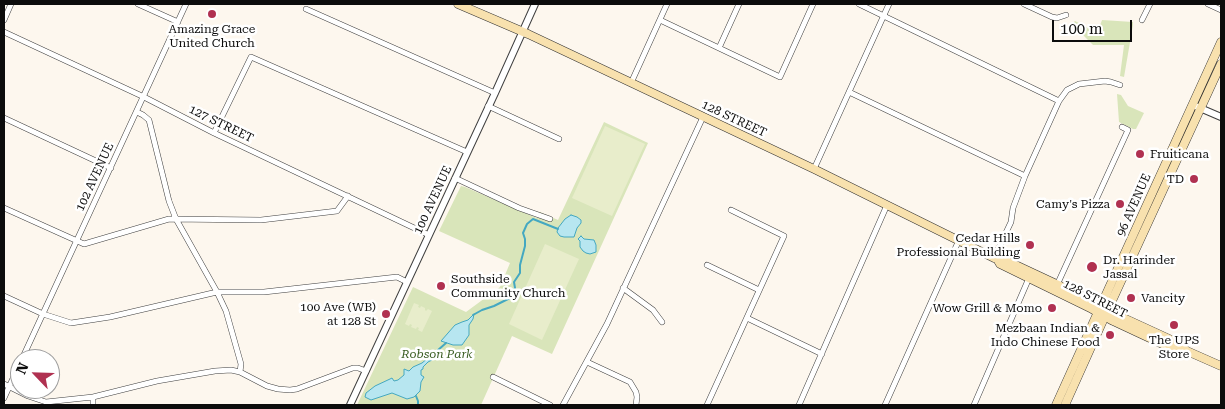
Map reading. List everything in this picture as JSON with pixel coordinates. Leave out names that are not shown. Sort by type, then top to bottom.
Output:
[{"type":"main road","name":"128 STREET","points":[[458,4],[631,83],[814,169],[996,258],[1003,259],[1057,285],[1176,350],[1187,351],[1221,366]]},
{"type":"main road","name":"96 AVENUE","points":[[1056,405],[1161,193],[1221,42]]},
{"type":"main road","name":"96 AVENUE","points":[[1065,405],[1158,179],[1221,64]]},
{"type":"main road","points":[[1158,179],[1161,193]]},
{"type":"main road","points":[[1148,203],[1148,221]]},
{"type":"main road","name":"128 STREET","points":[[996,258],[1000,264],[1103,311]]},
{"type":"street","points":[[4,20],[12,4]]},
{"type":"street","points":[[138,4],[178,22]]},
{"type":"street","name":"102 AVENUE","points":[[27,349],[186,4]]},
{"type":"street","name":"100 AVENUE","points":[[350,405],[535,4]]},
{"type":"street","points":[[631,83],[667,4]]},
{"type":"street","points":[[719,48],[739,4]]},
{"type":"street","points":[[660,20],[780,77],[813,4]]},
{"type":"street","points":[[859,4],[1059,101]]},
{"type":"street","points":[[814,169],[889,4]]},
{"type":"street","points":[[1024,4],[1052,17],[1057,18],[1066,15]]},
{"type":"street","points":[[1142,20],[1150,4]]},
{"type":"street","points":[[1208,4],[1221,10]]},
{"type":"street","points":[[306,9],[495,93]]},
{"type":"street","name":"127 STREET","points":[[4,32],[144,97],[214,133],[429,235]]},
{"type":"street","points":[[214,133],[251,57],[467,152]]},
{"type":"street","points":[[996,258],[1010,222],[1012,208],[1059,101],[1067,90],[1079,84],[1105,81],[1120,85]]},
{"type":"street","points":[[849,92],[1025,176]]},
{"type":"street","points":[[488,106],[559,139]]},
{"type":"street","points":[[1197,106],[1221,117]]},
{"type":"street","points":[[137,112],[149,120],[169,201],[176,219],[226,311],[241,364],[240,372]]},
{"type":"street","points":[[563,405],[607,324],[703,117]]},
{"type":"street","points":[[4,118],[111,168]]},
{"type":"street","points":[[1057,285],[1128,130],[1122,127]]},
{"type":"street","points":[[455,178],[519,208],[550,219]]},
{"type":"street","points":[[4,208],[84,244],[169,219],[261,220],[337,210],[348,196]]},
{"type":"street","points":[[799,405],[887,205]]},
{"type":"street","points":[[708,405],[784,236],[731,210]]},
{"type":"street","points":[[886,405],[959,240]]},
{"type":"street","points":[[707,266],[759,290]]},
{"type":"street","points":[[4,296],[43,314],[71,323],[110,317],[217,292],[264,292],[397,277],[407,282]]},
{"type":"street","points":[[974,405],[1029,278]]},
{"type":"street","points":[[623,288],[653,310],[662,322]]},
{"type":"street","points":[[747,318],[822,354]]},
{"type":"street","points":[[587,362],[630,382],[636,392],[636,405]]},
{"type":"street","points":[[4,398],[6,385],[28,396],[46,402],[93,397],[157,381],[219,370],[240,372],[267,386],[290,390],[353,368],[366,372]]},
{"type":"street","points":[[493,377],[550,405]]},
{"type":"street","points":[[93,397],[93,405]]},
{"type":"green space","points":[[1102,20],[1133,22],[1124,77],[1120,76],[1124,45],[1093,45],[1072,24],[1075,21],[1094,31],[1098,31]]},
{"type":"green space","points":[[1117,94],[1121,95],[1128,106],[1144,113],[1136,129],[1119,122]]},
{"type":"green space","name":"Robson Park","points":[[604,122],[648,143],[552,354],[512,336],[481,405],[357,405],[413,287],[466,312],[500,287],[510,263],[439,231],[461,186],[537,218],[540,212],[558,220]]},
{"type":"green space","points":[[605,126],[645,144],[612,216],[572,198]]},
{"type":"green space","points":[[545,244],[579,259],[542,340],[509,324]]},
{"type":"green space","points":[[414,303],[419,305],[418,307],[420,308],[421,306],[425,308],[426,311],[428,309],[432,311],[422,332],[417,327],[416,329],[411,327],[412,325],[410,324],[409,326],[405,324]]},
{"type":"water","points":[[571,215],[581,220],[574,237],[560,236],[557,232],[558,228]]},
{"type":"water","points":[[581,236],[584,239],[594,240],[596,252],[590,254],[583,251],[578,239]]},
{"type":"water","points":[[474,314],[469,325],[469,335],[462,345],[453,345],[441,341],[455,325],[468,320]]},
{"type":"water","points":[[428,358],[432,360],[421,370],[421,375],[424,377],[421,382],[420,391],[414,397],[407,399],[392,393],[371,400],[365,397],[366,393],[375,386],[392,378],[394,381],[398,380],[404,375],[404,369],[409,371]]},
{"type":"waterway","points":[[513,300],[510,298],[515,288],[514,282],[520,273],[525,246],[523,233],[527,224],[533,219],[558,229]]},
{"type":"waterway","points":[[473,315],[510,298]]},
{"type":"waterway","points":[[429,358],[446,343]]},
{"type":"waterway","points":[[416,396],[418,405]]},
{"type":"place","name":"Amazing Grace United Church","points":[[212,14]]},
{"type":"place","name":"Fruiticana","points":[[1140,154]]},
{"type":"place","name":"TD","points":[[1194,179]]},
{"type":"place","name":"Camy's Pizza","points":[[1120,204]]},
{"type":"place","name":"Cedar Hills Professional Building","points":[[1030,245]]},
{"type":"place","name":"Dr. Harinder Jassal","points":[[1092,267]]},
{"type":"place","name":"Southside Community Church","points":[[441,286]]},
{"type":"place","name":"Vancity","points":[[1131,298]]},
{"type":"place","name":"Wow Grill & Momo","points":[[1052,308]]},
{"type":"place","name":"100 Ave (WB) at 128 St","points":[[386,314]]},
{"type":"place","name":"The UPS Store","points":[[1174,325]]},
{"type":"place","name":"Mezbaan Indian & Indo Chinese Food","points":[[1110,335]]}]
